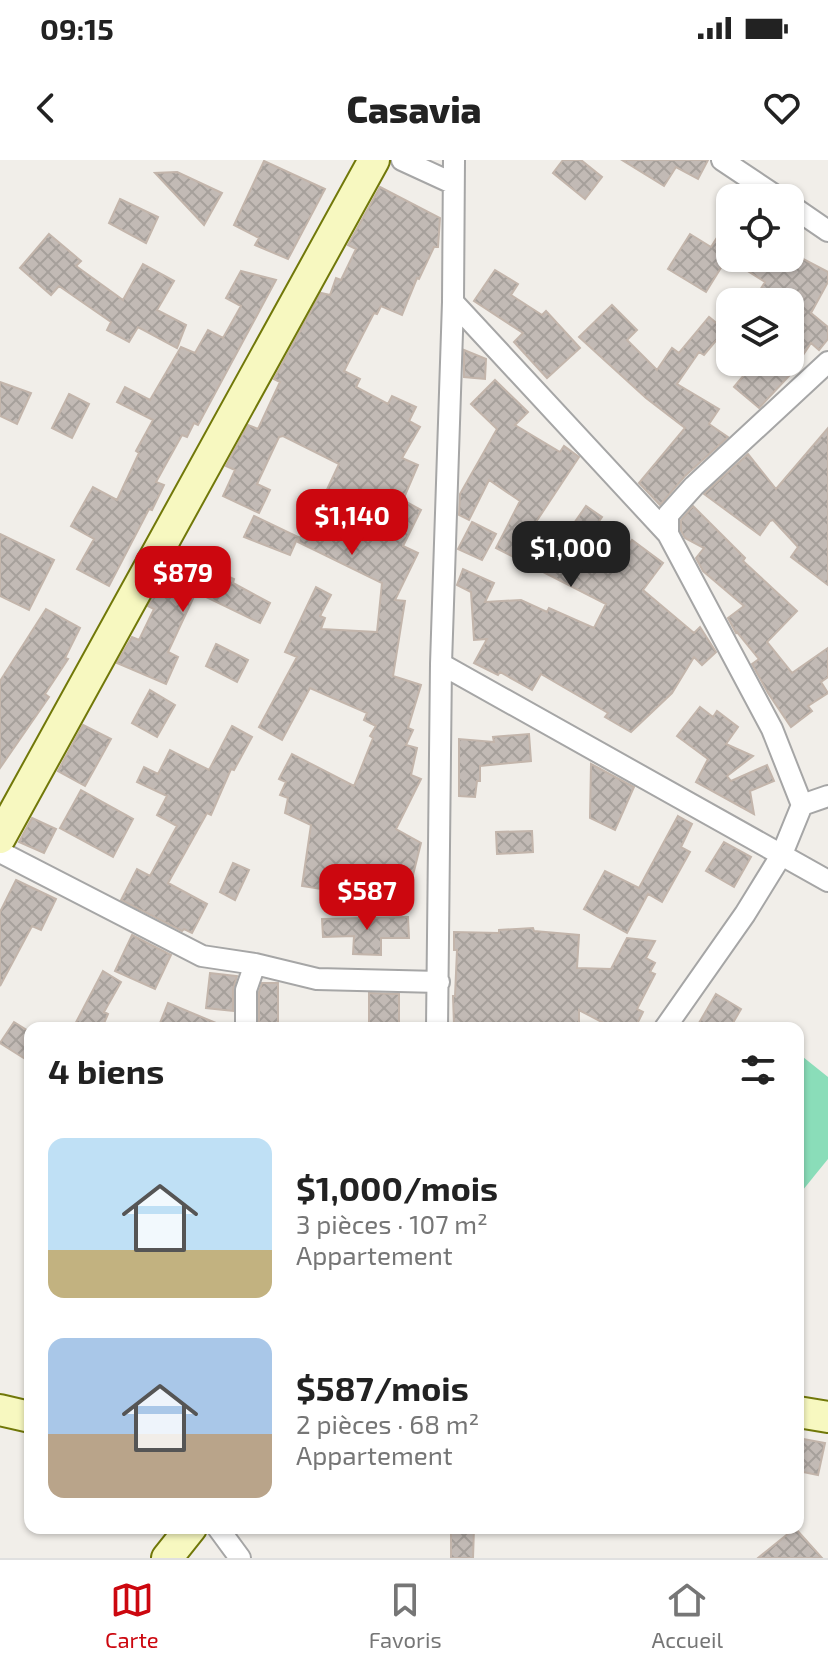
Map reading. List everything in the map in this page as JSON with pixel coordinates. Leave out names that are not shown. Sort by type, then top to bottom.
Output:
[{"type":"street","points":[[0,838],[374,160]]},
{"type":"street","points":[[402,160],[452,183]]},
{"type":"street","points":[[437,1022],[441,664],[453,302],[454,160]]},
{"type":"street","points":[[722,160],[758,184]]},
{"type":"street","points":[[804,215],[828,231]]},
{"type":"street","points":[[453,302],[668,534],[772,729],[802,805],[782,854],[745,914],[669,1022]]},
{"type":"street","points":[[668,534],[668,515],[694,486],[828,362]]},
{"type":"street","points":[[441,664],[828,881]]},
{"type":"street","points":[[802,805],[828,796]]},
{"type":"street","points":[[0,852],[202,956],[255,964],[317,979],[439,982]]},
{"type":"street","points":[[246,1022],[246,990],[255,964]]},
{"type":"street","points":[[0,1410],[24,1416]]},
{"type":"street","points":[[804,1413],[828,1417]]},
{"type":"street","points":[[167,1558],[186,1534]]},
{"type":"street","points":[[222,1534],[240,1558]]},
{"type":"green space","points":[[804,1058],[828,1077],[828,1159],[804,1189]]},
{"type":"building","points":[[563,160],[581,160],[602,177],[585,199],[553,173]]},
{"type":"building","points":[[622,160],[708,160],[698,179],[676,167],[664,186]]},
{"type":"building","points":[[264,161],[325,189],[288,259],[255,245],[259,238],[234,225]]},
{"type":"building","points":[[177,172],[222,193],[204,225],[155,173]]},
{"type":"building","points":[[380,187],[440,218],[438,247],[434,247],[417,278],[402,315],[381,306],[377,314],[374,313],[344,371],[360,379],[356,387],[388,404],[392,396],[416,407],[409,421],[420,427],[402,458],[418,465],[403,500],[421,510],[403,546],[418,553],[395,600],[405,601],[393,676],[421,685],[408,728],[413,730],[406,745],[417,748],[411,775],[421,779],[396,829],[421,843],[412,879],[411,903],[302,886],[311,825],[285,813],[288,798],[280,795],[286,782],[279,779],[292,754],[354,786],[376,726],[364,720],[367,713],[310,688],[282,740],[259,727],[297,657],[285,652],[316,587],[331,595],[320,616],[325,618],[321,629],[377,632],[382,583],[298,542],[320,494],[324,496],[339,464],[283,436],[279,437],[257,484],[270,490],[259,513],[223,496],[235,470],[226,466],[248,425],[258,429],[280,382],[274,379],[321,293],[330,295],[336,278],[341,280],[356,249],[348,245]]},
{"type":"building","points":[[120,199],[158,217],[146,243],[109,223]]},
{"type":"building","points":[[49,234],[81,261],[76,266],[123,300],[143,264],[174,281],[157,310],[186,325],[177,348],[138,327],[129,342],[107,330],[111,322],[59,286],[51,295],[20,268]]},
{"type":"building","points":[[690,234],[711,247],[716,239],[716,272],[719,272],[706,292],[668,269]]},
{"type":"building","points":[[804,259],[828,272],[828,282],[811,313],[828,327],[828,339],[819,350],[811,343],[804,354],[804,288],[761,288],[765,282],[749,272],[804,272]]},
{"type":"building","points":[[495,270],[518,284],[511,295],[542,315],[546,311],[580,348],[547,378],[514,342],[523,333],[474,301]]},
{"type":"building","points":[[241,271],[276,280],[198,425],[194,423],[187,437],[182,435],[156,482],[164,485],[109,586],[77,569],[94,539],[71,526],[93,487],[117,500],[139,453],[136,451],[153,420],[117,402],[125,387],[150,400],[181,347],[195,353],[208,330],[223,338],[241,306],[226,298]]},
{"type":"building","points":[[612,305],[637,330],[627,340],[657,370],[672,348],[679,353],[709,317],[716,323],[716,341],[704,355],[699,352],[677,384],[719,409],[709,424],[728,437],[685,476],[660,505],[639,483],[685,428],[646,398],[579,337]]},
{"type":"building","points":[[464,350],[486,359],[485,379],[464,377]]},
{"type":"building","points":[[743,376],[789,376],[759,408],[734,387]]},
{"type":"building","points":[[495,380],[528,412],[515,425],[560,452],[564,446],[579,457],[536,522],[565,536],[586,506],[602,517],[580,549],[613,567],[632,540],[663,563],[643,590],[694,633],[700,627],[716,652],[702,665],[694,657],[672,693],[631,732],[605,717],[608,713],[541,674],[532,690],[500,672],[498,675],[474,663],[487,639],[474,640],[471,592],[457,585],[463,569],[494,583],[485,602],[521,600],[547,612],[549,608],[594,628],[606,604],[496,548],[520,501],[489,480],[469,520],[459,515],[460,494],[497,429],[471,404]]},
{"type":"building","points":[[0,382],[31,393],[17,424],[0,416]]},
{"type":"building","points":[[69,394],[89,404],[72,438],[52,428]]},
{"type":"building","points":[[828,428],[828,585],[791,557],[798,547],[773,520],[760,535],[704,494],[748,454],[776,489]]},
{"type":"building","points":[[693,506],[745,558],[743,561],[797,611],[767,642],[792,673],[828,648],[828,677],[821,682],[828,693],[808,706],[812,711],[791,727],[752,664],[759,659],[736,633],[728,618],[744,606],[703,571],[696,558],[704,548],[685,538],[681,531],[681,520]]},
{"type":"building","points":[[254,516],[298,537],[290,555],[244,537]]},
{"type":"building","points":[[472,522],[496,534],[482,560],[458,549]]},
{"type":"building","points":[[0,534],[54,560],[29,610],[0,596]]},
{"type":"building","points":[[178,553],[234,579],[233,583],[270,603],[260,623],[196,592],[168,652],[178,657],[166,684],[117,663],[132,637],[139,640],[154,609],[148,606]]},
{"type":"building","points":[[46,609],[80,628],[65,658],[68,659],[45,694],[49,697],[0,768],[0,681]]},
{"type":"building","points":[[216,644],[248,660],[237,682],[206,666]]},
{"type":"building","points":[[150,690],[175,705],[157,737],[132,723]]},
{"type":"building","points":[[700,707],[713,717],[717,711],[738,727],[726,744],[753,756],[727,776],[731,781],[767,765],[774,781],[750,791],[754,814],[696,782],[708,759],[677,736]]},
{"type":"building","points":[[83,725],[111,739],[85,786],[58,771]]},
{"type":"building","points":[[232,726],[252,737],[234,770],[231,769],[211,815],[207,813],[168,883],[207,904],[192,933],[182,931],[121,900],[137,869],[150,876],[177,826],[157,815],[167,796],[137,782],[144,767],[158,774],[170,750],[209,770]]},
{"type":"building","points":[[529,734],[531,761],[480,766],[475,797],[459,796],[459,739],[494,742],[493,737]]},
{"type":"building","points":[[591,764],[634,787],[615,830],[590,818]]},
{"type":"building","points":[[81,790],[133,819],[113,857],[60,828]]},
{"type":"building","points":[[678,816],[692,824],[681,847],[690,852],[662,902],[648,894],[627,933],[584,909],[605,871],[639,888]]},
{"type":"building","points":[[32,818],[56,829],[44,853],[19,842]]},
{"type":"building","points":[[532,831],[533,852],[497,854],[496,832]]},
{"type":"building","points":[[724,842],[751,857],[734,887],[706,871]]},
{"type":"building","points":[[233,863],[249,870],[235,900],[220,892]]},
{"type":"building","points":[[16,880],[56,899],[41,930],[32,926],[0,986],[0,912]]},
{"type":"building","points":[[408,917],[409,938],[381,938],[381,955],[353,954],[354,936],[323,937],[322,919]]},
{"type":"building","points":[[533,928],[534,931],[579,935],[577,968],[611,969],[627,938],[655,941],[646,958],[655,963],[650,972],[655,974],[637,1009],[643,1012],[638,1022],[602,1022],[579,1010],[579,1022],[454,1022],[457,950],[454,950],[454,932],[499,933],[499,930]]},
{"type":"building","points":[[132,935],[171,955],[155,989],[115,971]]},
{"type":"building","points":[[103,971],[121,982],[104,1012],[108,1014],[105,1022],[76,1022]]},
{"type":"building","points":[[210,973],[237,976],[233,1011],[206,1008]]},
{"type":"building","points":[[262,983],[278,983],[278,1022],[259,1022]]},
{"type":"building","points":[[369,993],[399,994],[399,1022],[369,1022]]},
{"type":"building","points":[[716,994],[741,1009],[733,1022],[700,1022]]},
{"type":"building","points":[[168,1003],[214,1022],[160,1022]]},
{"type":"building","points":[[14,1022],[24,1028],[24,1058],[0,1043]]},
{"type":"building","points":[[804,1439],[825,1443],[818,1475],[804,1472]]},
{"type":"building","points":[[451,1534],[474,1534],[473,1558],[451,1558]]},
{"type":"building","points":[[788,1534],[800,1534],[822,1558],[758,1558]]}]
